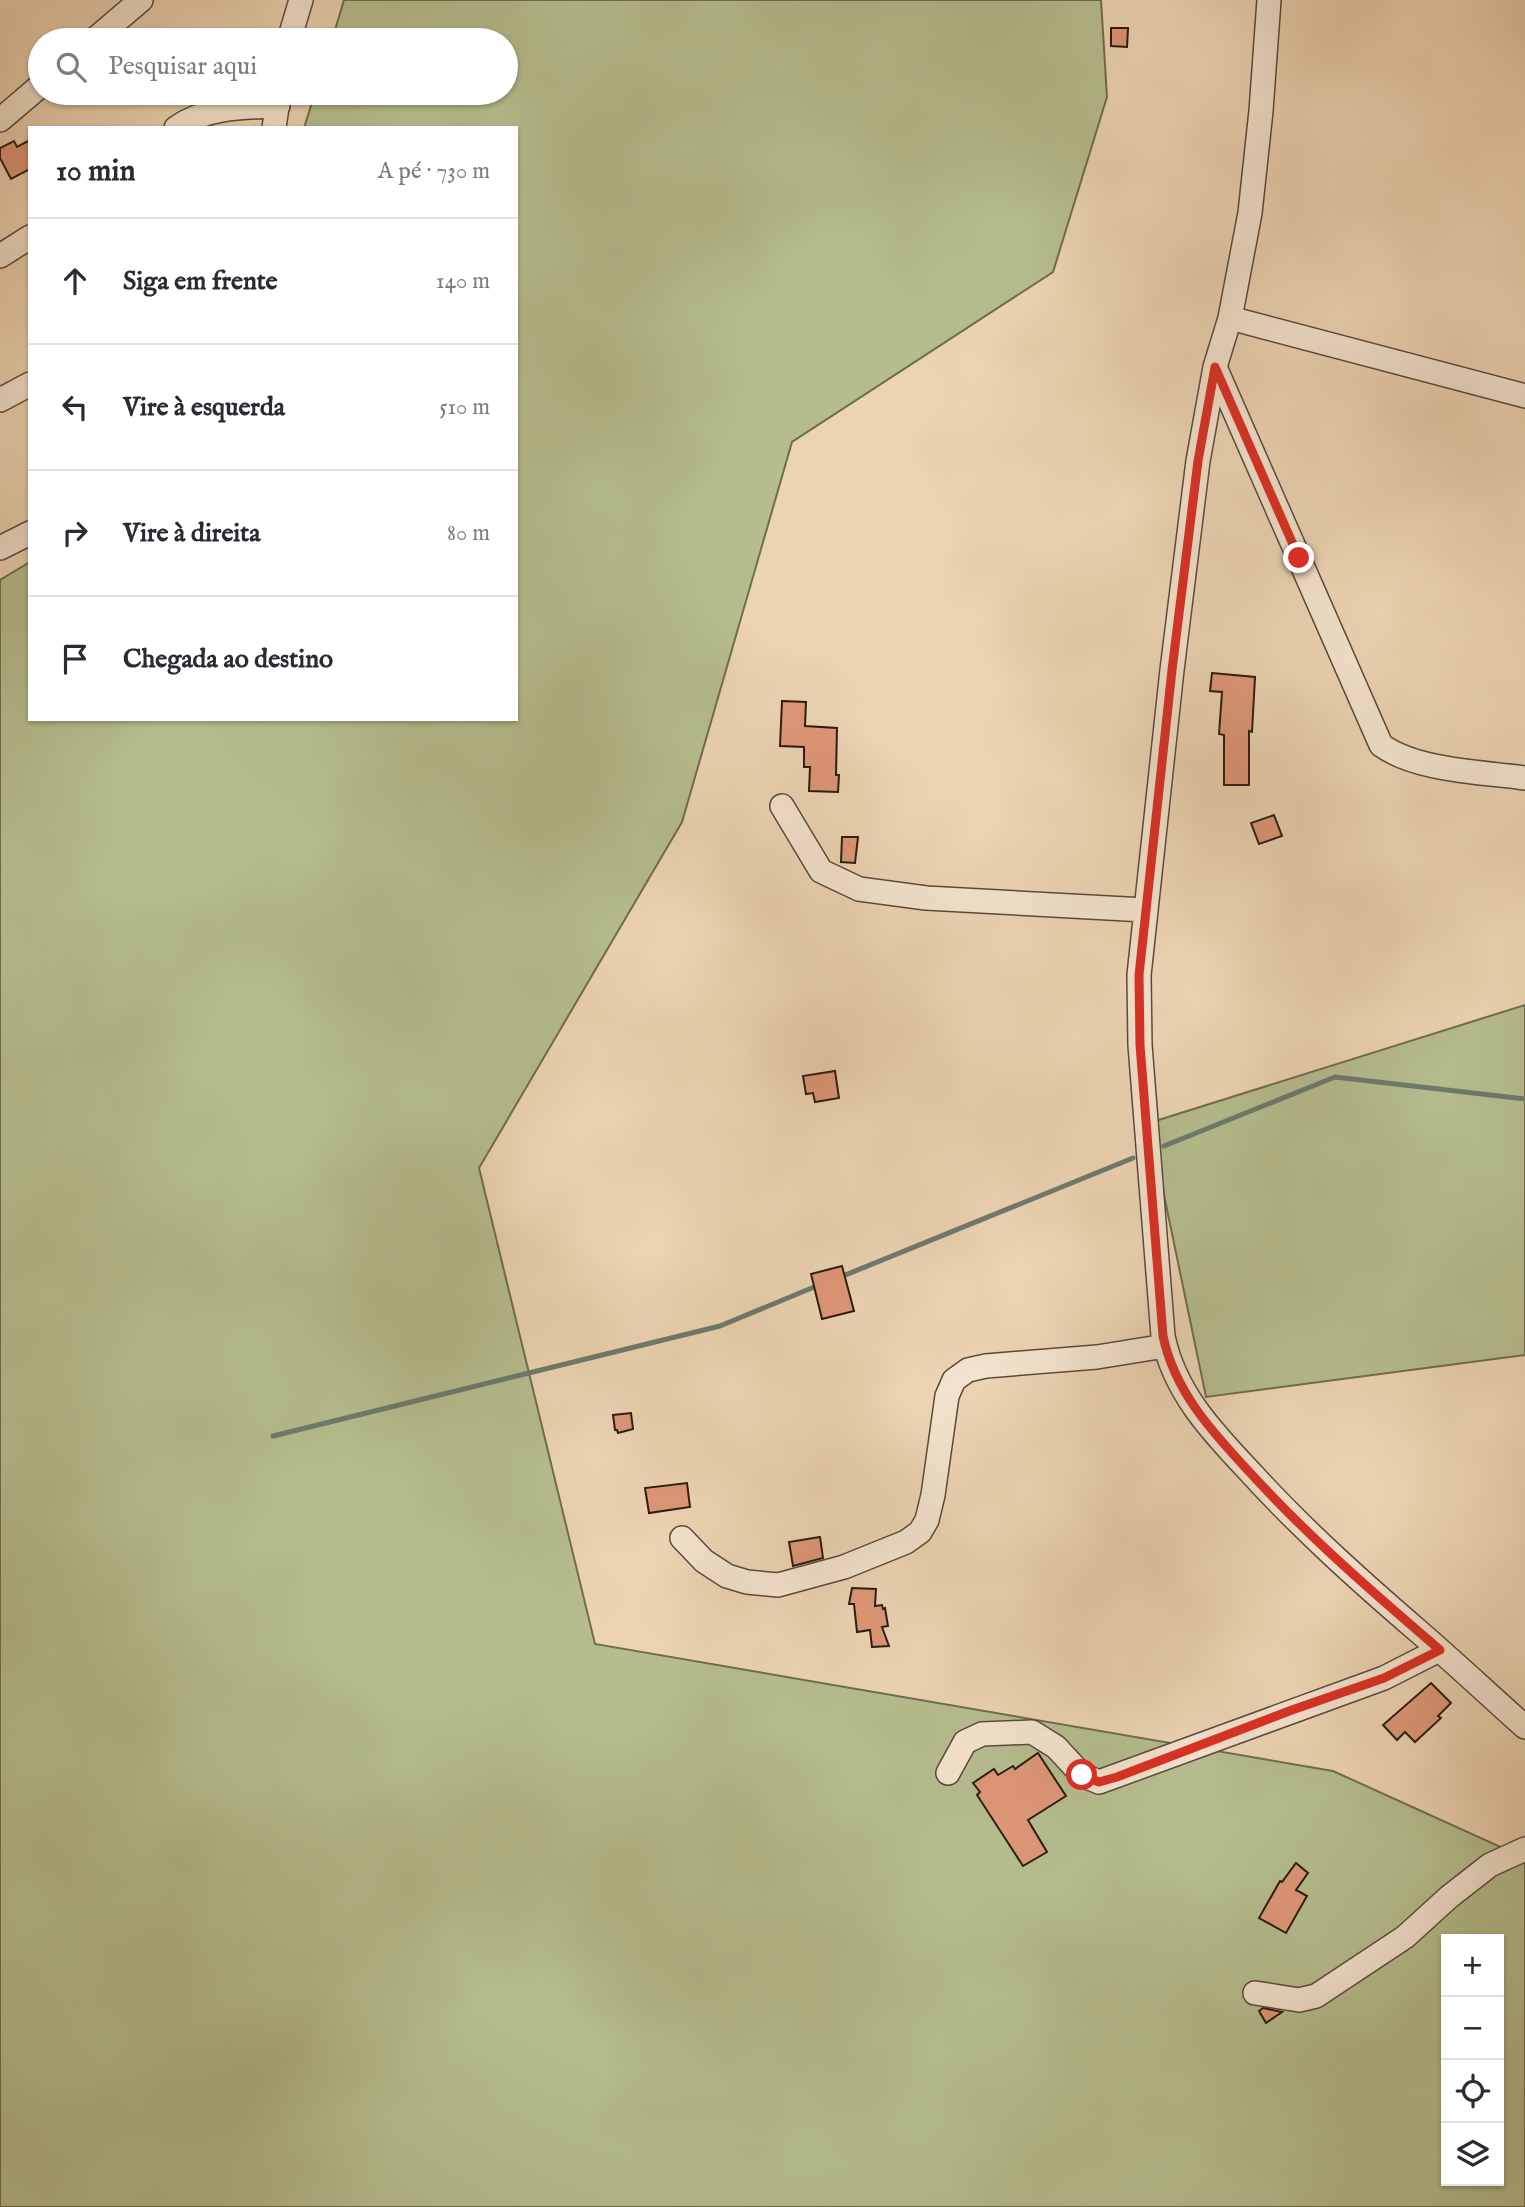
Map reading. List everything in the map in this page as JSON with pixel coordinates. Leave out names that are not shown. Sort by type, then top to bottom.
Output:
[{"type":"street","points":[[108,28],[141,0]]},
{"type":"street","points":[[293,28],[301,0]]},
{"type":"street","points":[[1269,0],[1251,213],[1230,318],[1215,367],[1198,461],[1139,975],[1140,1045],[1165,1346],[1178,1380],[1205,1424],[1282,1508],[1525,1727]]},
{"type":"street","points":[[0,120],[28,96]]},
{"type":"street","points":[[179,126],[189,118],[237,107],[277,109]]},
{"type":"street","points":[[0,256],[28,238]]},
{"type":"street","points":[[1230,318],[1525,396]]},
{"type":"street","points":[[1215,367],[1381,745],[1429,765],[1525,778]]},
{"type":"street","points":[[0,400],[28,385]]},
{"type":"street","points":[[0,548],[28,534]]},
{"type":"street","points":[[782,806],[821,871],[859,890],[926,898],[1145,910]]},
{"type":"street","points":[[682,1538],[704,1561],[727,1576],[747,1582],[778,1584],[844,1567],[906,1542],[920,1532],[927,1520],[933,1494],[947,1396],[954,1380],[968,1370],[986,1366],[1097,1357],[1165,1346]]},
{"type":"street","points":[[948,1773],[965,1742],[982,1734],[1032,1732],[1056,1747],[1082,1775],[1099,1782],[1384,1678],[1440,1650]]},
{"type":"street","points":[[1255,1993],[1299,2000],[1316,1996],[1405,1937],[1490,1865],[1525,1849]]},
{"type":"green space","points":[[344,0],[1101,0],[1107,97],[1053,272],[792,442],[682,822],[479,1168],[595,1644],[1333,1771],[1525,1858],[1525,2207],[0,2207],[0,580],[28,563],[28,721],[518,721],[518,126],[305,126],[311,105],[518,105],[518,28],[336,28]]},
{"type":"green space","points":[[1525,1005],[1525,1355],[1206,1397],[1149,1123]]},
{"type":"building","points":[[1111,28],[1128,28],[1127,47],[1111,46]]},
{"type":"building","points":[[14,141],[17,147],[28,141],[28,170],[11,179],[0,158],[0,148]]},
{"type":"building","points":[[1212,673],[1255,677],[1252,732],[1249,731],[1249,785],[1224,785],[1224,735],[1219,734],[1222,692],[1210,691]]},
{"type":"building","points":[[782,701],[806,702],[805,726],[837,728],[838,792],[809,791],[810,767],[804,767],[804,747],[780,746]]},
{"type":"building","points":[[1274,815],[1282,836],[1259,844],[1251,823]]},
{"type":"building","points":[[842,837],[858,837],[855,863],[841,862]]},
{"type":"building","points":[[835,1071],[839,1098],[815,1102],[813,1093],[806,1094],[803,1076]]},
{"type":"building","points":[[842,1266],[854,1311],[822,1319],[811,1274]]},
{"type":"building","points":[[631,1413],[633,1429],[618,1433],[613,1415]]},
{"type":"building","points":[[687,1483],[690,1507],[649,1513],[645,1488]]},
{"type":"building","points":[[820,1537],[823,1558],[793,1566],[789,1542]]},
{"type":"building","points":[[852,1588],[876,1589],[875,1606],[882,1605],[883,1609],[885,1608],[888,1626],[882,1627],[889,1646],[872,1647],[870,1630],[857,1632],[854,1604],[849,1604]]},
{"type":"building","points":[[1431,1683],[1451,1703],[1438,1716],[1441,1718],[1415,1742],[1405,1732],[1397,1740],[1383,1725]]},
{"type":"building","points":[[1038,1753],[1066,1796],[1028,1820],[1047,1852],[1023,1866],[977,1795],[980,1792],[973,1783],[994,1769],[998,1775],[1013,1766],[1015,1769]]},
{"type":"building","points":[[1296,1863],[1308,1873],[1296,1890],[1307,1896],[1286,1933],[1259,1918],[1280,1881],[1282,1882]]},
{"type":"building","points":[[1263,2008],[1282,2012],[1266,2023],[1259,2011]]},
{"type":"waterway","points":[[1164,1146],[1335,1077],[1525,1099]]},
{"type":"waterway","points":[[838,1278],[1133,1158]]},
{"type":"waterway","points":[[273,1436],[720,1326],[819,1285]]},
{"type":"route","points":[[1082,1775],[1099,1782],[1117,1777],[1384,1678],[1440,1650],[1282,1508],[1205,1424],[1167,1357],[1163,1336],[1140,1045],[1139,975],[1198,461],[1215,367],[1299,558]]}]
